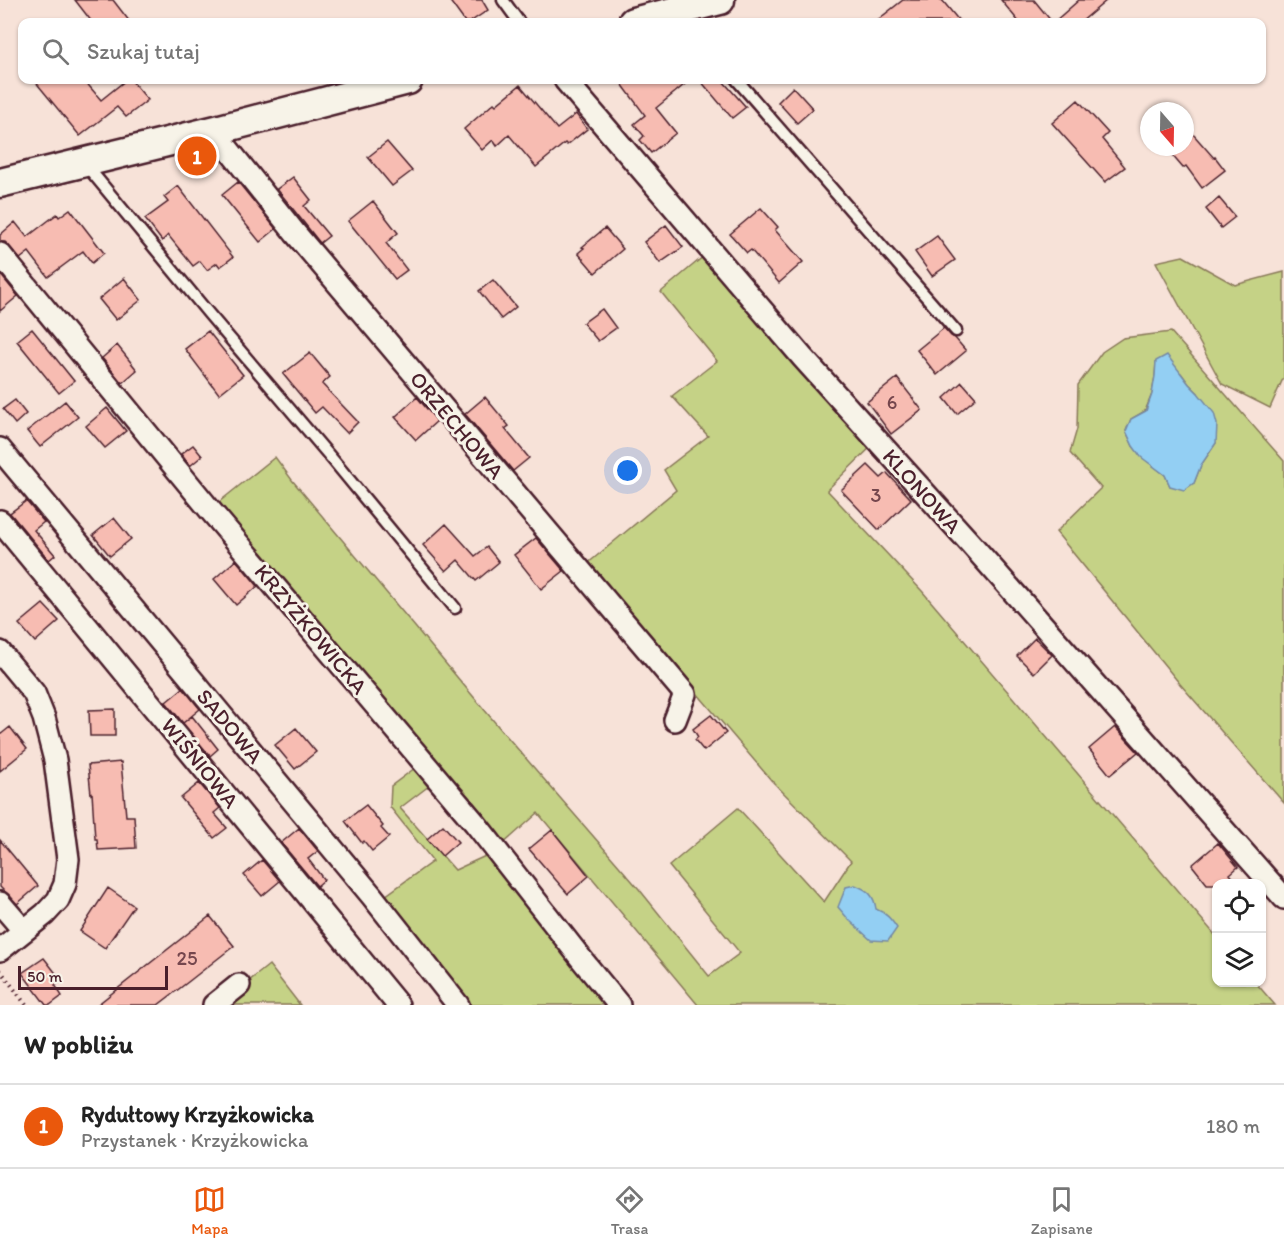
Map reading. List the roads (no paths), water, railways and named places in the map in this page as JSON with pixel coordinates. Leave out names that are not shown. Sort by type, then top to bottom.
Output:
[{"type":"street","points":[[660,18],[681,15],[720,0]]},
{"type":"street","points":[[0,183],[393,84]]},
{"type":"street","name":"KLONOWA","points":[[568,84],[803,358],[1284,898]]},
{"type":"street","name":"ORZECHOWA","points":[[216,130],[221,140],[295,233],[685,694],[675,720]]},
{"type":"street","name":"KRZYŻKOWICKA","points":[[0,254],[217,519],[475,823],[619,1005]]},
{"type":"street","name":"SADOWA","points":[[0,449],[372,896],[458,1005]]},
{"type":"street","name":"WIŚNIOWA","points":[[0,521],[398,1005]]},
{"type":"street","points":[[0,652],[34,693],[44,718],[55,760],[68,859],[65,884],[58,900],[45,914],[0,950]]},
{"type":"street","points":[[0,903],[24,931]]},
{"type":"street","points":[[214,1005],[238,985]]},
{"type":"lane","points":[[503,0],[516,18]]},
{"type":"lane","points":[[740,84],[956,331]]},
{"type":"lane","points":[[84,162],[455,608]]},
{"type":"water","points":[[1167,355],[1214,413],[1217,424],[1216,443],[1201,465],[1194,483],[1184,490],[1170,486],[1165,475],[1141,457],[1126,431],[1131,419],[1146,411],[1152,394],[1156,361]]},
{"type":"water","points":[[855,885],[870,894],[876,909],[883,912],[897,928],[888,941],[871,940],[838,907],[846,887]]},
{"type":"place","name":"Rydułtowy Krzyżkowicka","points":[[197,156]]}]
